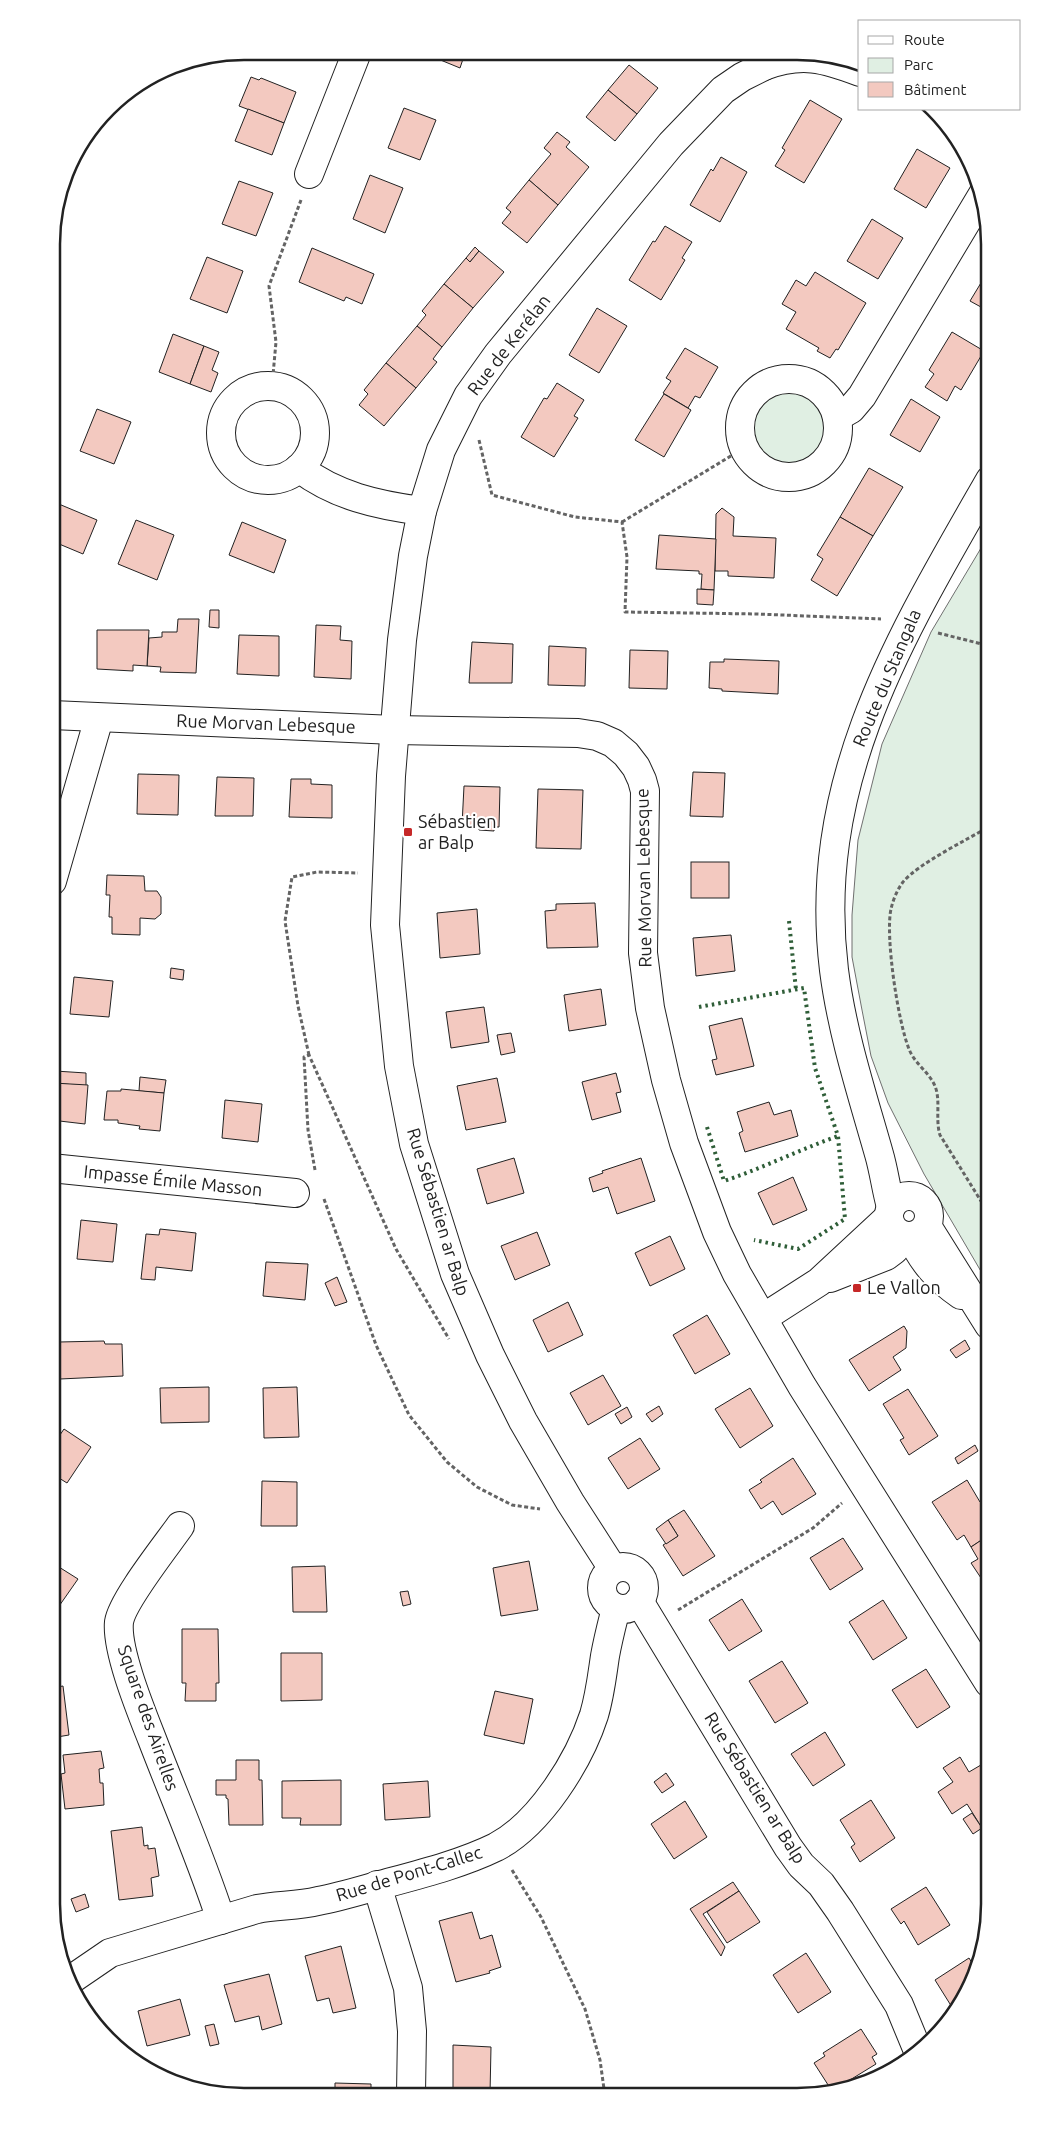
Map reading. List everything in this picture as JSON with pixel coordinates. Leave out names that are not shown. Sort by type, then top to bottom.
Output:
[{"type":"street","points":[[309,174],[354,60]]},
{"type":"street","name":"Rue de Kerélan","points":[[394,730],[407,601],[422,511],[441,450],[468,396],[498,354],[671,144],[724,90],[761,60],[779,60]]},
{"type":"street","points":[[838,417],[851,409],[862,396],[976,205]]},
{"type":"street","points":[[789,379],[815,386],[826,395],[838,417],[838,436],[833,451],[824,463],[811,472],[796,477],[780,477],[765,471],[753,461],[744,448],[740,435],[740,421],[752,396],[762,387],[775,381],[789,379]]},
{"type":"street","points":[[272,386],[291,392],[308,408],[313,417],[314,445],[311,454],[293,474],[282,478],[260,480],[236,467],[229,459],[223,444],[222,424],[231,405],[244,393],[257,388],[272,386]]},
{"type":"street","points":[[299,468],[316,481],[338,492],[388,506],[422,511]]},
{"type":"street","name":"Route du Stangala","points":[[981,496],[890,661],[856,748],[837,826],[831,894],[831,937],[834,972],[854,1067],[880,1157],[905,1220],[981,1314]]},
{"type":"street","name":"Rue Morvan Lebesque","points":[[60,716],[394,730],[578,733],[597,736],[620,748],[636,767],[645,791],[643,953],[646,984],[656,1041],[684,1143],[711,1218],[737,1274],[802,1386],[981,1670]]},
{"type":"street","points":[[60,853],[99,718]]},
{"type":"street","name":"Rue Sébastien ar Balp","points":[[394,730],[384,925],[400,1066],[414,1144],[443,1240],[471,1314],[522,1421],[570,1502],[613,1569]]},
{"type":"street","name":"Impasse Émile Masson","points":[[60,1169],[295,1193]]},
{"type":"street","points":[[763,1318],[819,1282],[905,1220]]},
{"type":"street","name":"Square des Airelles","points":[[180,1526],[121,1613],[120,1636],[129,1676],[141,1712],[205,1874],[221,1920]]},
{"type":"street","name":"Rue de Pont-Callec","points":[[78,1974],[110,1953],[257,1909],[276,1905],[317,1902],[460,1862],[496,1846],[524,1825],[539,1810],[571,1768],[585,1739],[598,1701],[602,1686],[607,1644],[628,1604],[644,1586],[638,1574],[626,1567],[613,1569]]},
{"type":"street","name":"Rue Sébastien ar Balp","points":[[628,1604],[655,1625],[788,1847],[801,1865],[820,1884],[840,1911],[899,2005],[915,2044]]},
{"type":"street","points":[[378,1886],[408,1988],[412,2031],[411,2088]]},
{"type":"path","points":[[272,386],[276,342],[269,286],[306,187],[309,174]]},
{"type":"path","points":[[468,396],[492,495],[575,517],[622,522],[744,448]]},
{"type":"path","points":[[622,522],[627,557],[625,612],[766,614],[870,619],[885,618],[891,609],[945,636],[981,644]]},
{"type":"path","points":[[981,831],[919,868],[903,882],[895,896],[890,911],[889,936],[899,1011],[909,1050],[934,1085],[937,1095],[937,1127],[940,1135],[981,1200]]},
{"type":"path","points":[[364,873],[317,872],[292,877],[286,920],[298,1006],[309,1055],[396,1249],[450,1341]]},
{"type":"path","points":[[295,1193],[306,1178],[315,1175],[305,1097],[304,1057],[309,1055]]},
{"type":"path","points":[[322,1193],[376,1345],[409,1415],[447,1462],[477,1487],[512,1505],[530,1508],[548,1510],[570,1502]]},
{"type":"path","points":[[655,1625],[812,1528],[842,1504],[867,1489]]},
{"type":"path","points":[[496,1846],[542,1918],[585,2009],[600,2060],[603,2088]]},
{"type":"green space","points":[[789,392],[810,398],[820,408],[826,429],[820,450],[810,460],[789,466],[768,460],[758,450],[752,429],[758,408],[768,398]]},
{"type":"green space","points":[[981,548],[981,1271],[924,1174],[888,1103],[871,1056],[852,957],[852,915],[858,840],[882,744],[931,632]]},
{"type":"building","points":[[440,60],[463,60],[460,68]]},
{"type":"building","points":[[629,65],[658,88],[637,114],[608,90]]},
{"type":"building","points":[[251,77],[259,80],[261,78],[296,92],[284,123],[239,106]]},
{"type":"building","points":[[608,90],[637,114],[615,141],[586,117]]},
{"type":"building","points":[[810,100],[842,119],[804,183],[775,166],[785,150],[782,148]]},
{"type":"building","points":[[404,108],[436,120],[420,160],[388,148]]},
{"type":"building","points":[[248,109],[284,123],[272,155],[235,141]]},
{"type":"building","points":[[557,132],[570,142],[566,147],[589,167],[558,205],[529,180],[551,154],[544,148]]},
{"type":"building","points":[[917,149],[950,168],[926,208],[894,189]]},
{"type":"building","points":[[721,157],[747,172],[720,222],[690,205],[711,169],[713,171]]},
{"type":"building","points":[[370,175],[403,188],[385,233],[353,219]]},
{"type":"building","points":[[529,180],[558,205],[527,243],[502,223],[511,212],[506,208]]},
{"type":"building","points":[[239,181],[273,193],[256,236],[222,224]]},
{"type":"building","points":[[872,219],[903,238],[878,279],[847,261]]},
{"type":"building","points":[[665,226],[692,242],[682,258],[685,260],[661,300],[629,280],[653,241],[655,242]]},
{"type":"building","points":[[475,247],[479,251],[470,262],[466,258]]},
{"type":"building","points":[[312,248],[374,274],[362,304],[346,297],[344,301],[299,282]]},
{"type":"building","points":[[479,251],[504,272],[473,308],[444,284],[466,258],[470,262]]},
{"type":"building","points":[[207,257],[243,271],[227,313],[190,299]]},
{"type":"building","points":[[815,272],[866,303],[838,350],[836,349],[830,358],[817,351],[819,348],[786,329],[796,312],[782,304],[796,280],[806,286]]},
{"type":"building","points":[[981,283],[981,307],[970,301]]},
{"type":"building","points":[[444,284],[473,308],[442,347],[417,326],[426,315],[422,311]]},
{"type":"building","points":[[597,308],[627,326],[599,373],[569,355]]},
{"type":"building","points":[[417,326],[442,347],[433,359],[437,362],[416,388],[386,363]]},
{"type":"building","points":[[952,332],[981,349],[981,356],[961,390],[955,386],[947,401],[925,387],[934,374],[929,370]]},
{"type":"building","points":[[173,334],[204,346],[190,384],[159,372]]},
{"type":"building","points":[[204,346],[219,352],[212,370],[218,373],[211,392],[190,384]]},
{"type":"building","points":[[685,348],[718,367],[700,398],[695,396],[688,408],[663,393],[671,381],[666,378]]},
{"type":"building","points":[[386,363],[416,388],[384,426],[359,405],[368,394],[364,390]]},
{"type":"building","points":[[557,383],[584,400],[574,416],[578,418],[554,457],[521,437],[544,398],[547,399]]},
{"type":"building","points":[[664,394],[691,410],[664,457],[635,440]]},
{"type":"building","points":[[911,399],[940,417],[920,452],[890,435]]},
{"type":"building","points":[[97,409],[131,422],[114,464],[80,451]]},
{"type":"building","points":[[869,468],[903,487],[873,536],[840,517]]},
{"type":"building","points":[[60,505],[97,520],[83,554],[60,544]]},
{"type":"building","points":[[722,508],[734,517],[733,536],[776,538],[774,578],[728,576],[728,571],[715,571],[716,514]]},
{"type":"building","points":[[840,517],[873,536],[837,596],[811,580],[823,559],[817,555]]},
{"type":"building","points":[[136,520],[174,535],[157,580],[118,564]]},
{"type":"building","points":[[242,522],[286,540],[274,573],[229,555]]},
{"type":"building","points":[[659,535],[716,539],[714,590],[701,589],[702,574],[699,574],[699,571],[656,569]]},
{"type":"building","points":[[697,589],[714,590],[713,605],[697,604]]},
{"type":"building","points":[[210,610],[219,610],[219,628],[209,627]]},
{"type":"building","points":[[178,619],[199,619],[196,673],[160,672],[161,667],[147,666],[149,638],[162,637],[162,632],[177,632]]},
{"type":"building","points":[[316,625],[341,626],[340,640],[352,641],[351,679],[314,677]]},
{"type":"building","points":[[97,630],[149,630],[147,666],[133,665],[133,671],[97,669]]},
{"type":"building","points":[[239,635],[279,636],[279,676],[237,674]]},
{"type":"building","points":[[472,642],[513,644],[512,683],[469,683]]},
{"type":"building","points":[[549,646],[586,648],[585,686],[548,685]]},
{"type":"building","points":[[630,650],[668,651],[667,689],[629,688]]},
{"type":"building","points":[[724,659],[779,661],[778,694],[722,691],[722,689],[709,688],[710,662],[724,662]]},
{"type":"building","points":[[693,772],[725,773],[723,817],[690,816]]},
{"type":"building","points":[[138,774],[179,775],[178,815],[137,814]]},
{"type":"building","points":[[217,777],[254,778],[253,816],[215,816]]},
{"type":"building","points":[[291,779],[311,779],[311,784],[332,785],[332,818],[289,817]]},
{"type":"building","points":[[464,786],[500,787],[499,827],[494,827],[494,831],[479,830],[479,826],[462,825]]},
{"type":"building","points":[[538,789],[583,790],[581,849],[536,848]]},
{"type":"building","points":[[691,862],[729,862],[729,898],[691,898]]},
{"type":"building","points":[[107,875],[144,876],[145,891],[157,891],[161,897],[161,914],[155,919],[140,918],[140,935],[112,934],[112,917],[109,917],[110,895],[106,895]]},
{"type":"building","points":[[595,903],[598,947],[547,948],[545,911],[556,910],[556,904]]},
{"type":"building","points":[[477,909],[480,954],[440,958],[437,913]]},
{"type":"building","points":[[731,935],[735,971],[696,976],[693,938]]},
{"type":"building","points":[[171,968],[184,970],[183,980],[170,978]]},
{"type":"building","points":[[74,977],[113,981],[109,1017],[70,1014]]},
{"type":"building","points":[[601,989],[606,1025],[569,1031],[564,995]]},
{"type":"building","points":[[484,1007],[489,1042],[451,1048],[446,1012]]},
{"type":"building","points":[[742,1018],[754,1066],[716,1075],[712,1060],[717,1059],[709,1026]]},
{"type":"building","points":[[511,1033],[515,1052],[501,1055],[497,1035]]},
{"type":"building","points":[[60,1071],[86,1073],[86,1086],[60,1084]]},
{"type":"building","points":[[616,1073],[621,1092],[616,1093],[621,1112],[592,1120],[582,1082]]},
{"type":"building","points":[[140,1077],[166,1080],[164,1093],[139,1091]]},
{"type":"building","points":[[497,1078],[506,1122],[466,1130],[457,1086]]},
{"type":"building","points":[[60,1083],[88,1085],[85,1124],[60,1121]]},
{"type":"building","points":[[121,1089],[164,1093],[160,1131],[139,1129],[140,1126],[118,1123],[118,1120],[104,1120],[107,1091],[121,1091]]},
{"type":"building","points":[[225,1100],[262,1104],[258,1142],[222,1138]]},
{"type":"building","points":[[769,1102],[774,1115],[791,1110],[798,1136],[745,1152],[739,1133],[743,1131],[737,1112]]},
{"type":"building","points":[[514,1158],[524,1193],[487,1204],[477,1169]]},
{"type":"building","points":[[641,1158],[655,1201],[617,1214],[608,1187],[593,1192],[589,1178],[603,1173],[602,1171]]},
{"type":"building","points":[[793,1177],[807,1210],[773,1225],[758,1193]]},
{"type":"building","points":[[81,1220],[117,1224],[113,1262],[77,1259]]},
{"type":"building","points":[[160,1229],[196,1233],[192,1271],[156,1267],[155,1280],[141,1279],[146,1234],[159,1235]]},
{"type":"building","points":[[537,1232],[550,1265],[515,1280],[501,1246]]},
{"type":"building","points":[[670,1236],[685,1269],[650,1286],[635,1253]]},
{"type":"building","points":[[266,1262],[308,1264],[305,1300],[263,1296]]},
{"type":"building","points":[[337,1277],[347,1302],[335,1306],[325,1283]]},
{"type":"building","points":[[568,1302],[583,1335],[548,1352],[533,1320]]},
{"type":"building","points":[[707,1315],[730,1354],[695,1374],[673,1335]]},
{"type":"building","points":[[904,1326],[907,1331],[906,1348],[893,1357],[901,1370],[869,1391],[849,1360]]},
{"type":"building","points":[[965,1340],[970,1349],[956,1358],[950,1350]]},
{"type":"building","points":[[104,1341],[105,1344],[122,1344],[123,1376],[60,1379],[60,1342]]},
{"type":"building","points":[[603,1375],[621,1406],[588,1425],[570,1393]]},
{"type":"building","points":[[209,1387],[209,1422],[161,1423],[160,1388]]},
{"type":"building","points":[[297,1387],[299,1437],[264,1438],[263,1388]]},
{"type":"building","points":[[750,1388],[773,1426],[740,1448],[715,1409]]},
{"type":"building","points":[[908,1389],[938,1436],[909,1455],[900,1440],[904,1438],[883,1404]]},
{"type":"building","points":[[659,1406],[663,1414],[652,1422],[646,1414]]},
{"type":"building","points":[[627,1407],[632,1417],[621,1424],[615,1414]]},
{"type":"building","points":[[64,1429],[91,1447],[67,1483],[60,1479],[60,1435]]},
{"type":"building","points":[[640,1438],[660,1469],[628,1489],[608,1458]]},
{"type":"building","points":[[975,1445],[978,1451],[958,1464],[955,1458]]},
{"type":"building","points":[[793,1458],[816,1494],[782,1515],[773,1501],[761,1509],[749,1490],[762,1482],[760,1480]]},
{"type":"building","points":[[967,1480],[981,1501],[981,1540],[971,1547],[964,1535],[957,1540],[932,1502]]},
{"type":"building","points":[[262,1481],[297,1482],[297,1526],[261,1526]]},
{"type":"building","points":[[684,1510],[715,1556],[683,1576],[663,1545],[678,1536],[668,1520]]},
{"type":"building","points":[[668,1520],[678,1536],[666,1544],[656,1529]]},
{"type":"building","points":[[843,1538],[863,1569],[830,1590],[810,1558]]},
{"type":"building","points":[[981,1540],[981,1578],[971,1563],[978,1559],[971,1547]]},
{"type":"building","points":[[529,1561],[538,1610],[501,1616],[493,1568]]},
{"type":"building","points":[[325,1566],[327,1612],[293,1612],[292,1567]]},
{"type":"building","points":[[60,1568],[78,1579],[60,1605]]},
{"type":"building","points":[[408,1591],[411,1604],[403,1606],[400,1592]]},
{"type":"building","points":[[742,1599],[762,1631],[729,1651],[709,1620]]},
{"type":"building","points":[[883,1600],[907,1638],[873,1660],[849,1622]]},
{"type":"building","points":[[182,1629],[218,1629],[219,1683],[216,1683],[216,1701],[185,1701],[186,1683],[182,1683]]},
{"type":"building","points":[[281,1653],[322,1653],[322,1700],[281,1701]]},
{"type":"building","points":[[782,1661],[808,1703],[775,1723],[749,1681]]},
{"type":"building","points":[[926,1669],[950,1707],[917,1728],[892,1690]]},
{"type":"building","points":[[60,1686],[63,1686],[69,1735],[60,1736]]},
{"type":"building","points":[[495,1691],[533,1699],[524,1744],[484,1735]]},
{"type":"building","points":[[825,1732],[845,1765],[813,1786],[791,1754]]},
{"type":"building","points":[[101,1751],[104,1768],[99,1769],[100,1783],[103,1783],[104,1805],[65,1809],[61,1774],[65,1773],[63,1755]]},
{"type":"building","points":[[960,1757],[969,1772],[981,1765],[981,1826],[967,1804],[952,1814],[938,1792],[953,1782],[943,1768]]},
{"type":"building","points":[[236,1760],[259,1760],[259,1780],[262,1780],[263,1825],[229,1825],[228,1799],[226,1795],[216,1795],[216,1780],[236,1780]]},
{"type":"building","points":[[666,1773],[674,1785],[662,1793],[654,1782]]},
{"type":"building","points":[[341,1780],[341,1825],[300,1825],[301,1818],[282,1818],[282,1781]]},
{"type":"building","points":[[428,1781],[430,1817],[385,1820],[383,1784]]},
{"type":"building","points":[[871,1800],[895,1838],[860,1862],[851,1847],[855,1844],[840,1820]]},
{"type":"building","points":[[685,1801],[707,1837],[674,1859],[651,1824]]},
{"type":"building","points":[[972,1813],[981,1829],[973,1834],[963,1819]]},
{"type":"building","points":[[142,1827],[144,1846],[148,1845],[148,1849],[155,1848],[159,1876],[151,1878],[153,1896],[119,1900],[111,1831]]},
{"type":"building","points":[[733,1882],[739,1891],[703,1914],[725,1947],[721,1956],[690,1909]]},
{"type":"building","points":[[926,1887],[950,1925],[918,1945],[904,1921],[901,1924],[891,1909]]},
{"type":"building","points":[[739,1891],[760,1922],[727,1943],[707,1912]]},
{"type":"building","points":[[85,1894],[89,1907],[76,1912],[71,1899]]},
{"type":"building","points":[[472,1912],[480,1939],[492,1935],[501,1967],[489,1971],[490,1973],[456,1982],[439,1921]]},
{"type":"building","points":[[341,1946],[356,2008],[333,2013],[329,1998],[317,2001],[305,1956]]},
{"type":"building","points":[[806,1953],[831,1992],[798,2013],[773,1975]]},
{"type":"building","points":[[969,1958],[971,1962],[962,1985],[951,2005],[935,1980]]},
{"type":"building","points":[[269,1974],[282,2024],[262,2030],[259,2016],[235,2022],[224,1985]]},
{"type":"building","points":[[180,1999],[190,2035],[147,2046],[138,2011]]},
{"type":"building","points":[[214,2024],[219,2044],[210,2046],[205,2026]]},
{"type":"building","points":[[861,2029],[877,2054],[872,2057],[876,2064],[850,2080],[828,2085],[814,2063],[825,2056],[823,2053]]},
{"type":"building","points":[[453,2045],[491,2047],[490,2088],[453,2088]]},
{"type":"building","points":[[335,2083],[371,2084],[371,2088],[335,2088]]},
{"type":"hedge","points":[[789,921],[796,990]]},
{"type":"hedge","points":[[699,1007],[804,988],[815,1068],[838,1136],[845,1219],[798,1249],[754,1240]]},
{"type":"hedge","points":[[707,1127],[724,1181],[838,1136]]},
{"type":"place","name":"Sébastien ar Balp","points":[[408,832]]},
{"type":"place","name":"Le Vallon","points":[[857,1288]]}]
